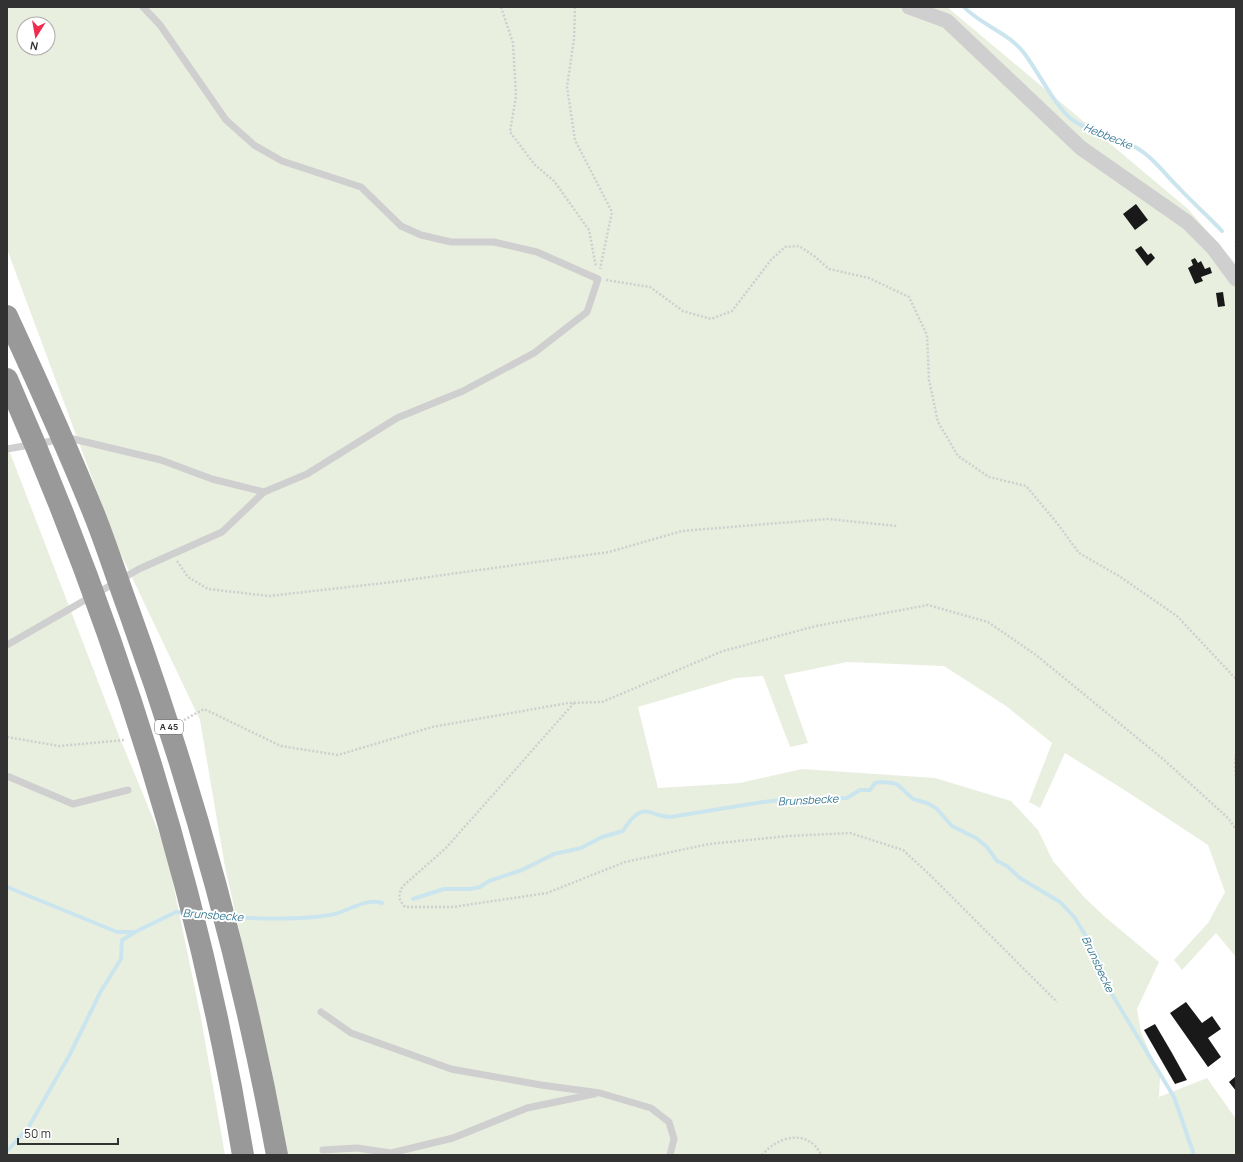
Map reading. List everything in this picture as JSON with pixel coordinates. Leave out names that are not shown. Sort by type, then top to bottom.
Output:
[{"type":"highway","name":"A 45","points":[[7,316],[42,392],[96,520],[155,682],[196,811],[223,914],[266,1096],[277,1155]]},
{"type":"highway","name":"A 45","points":[[7,379],[78,550],[130,694],[169,820],[215,1009],[234,1100],[243,1155]]},
{"type":"street","points":[[909,7],[947,21],[1081,148],[1187,222],[1213,248],[1236,279]]},
{"type":"lane","points":[[7,645],[139,569],[222,532],[264,492],[307,474],[397,418],[463,391],[534,353],[588,312],[598,279],[537,252],[494,242],[451,242],[421,235],[401,226],[361,187],[282,160],[254,145],[226,120],[160,25],[143,7]]},
{"type":"lane","points":[[7,449],[69,438],[161,460],[212,479],[264,492]]},
{"type":"lane","points":[[7,776],[73,804],[128,790]]},
{"type":"lane","points":[[321,1012],[351,1033],[451,1069],[541,1085],[600,1093],[651,1108],[669,1122],[674,1139],[670,1155]]},
{"type":"lane","points":[[323,1150],[357,1148],[391,1154],[453,1138],[527,1108],[600,1093]]},
{"type":"path","points":[[501,7],[513,43],[516,96],[510,132],[535,165],[554,181],[589,230],[598,279]]},
{"type":"path","points":[[575,7],[574,38],[567,87],[575,140],[612,212],[598,279]]},
{"type":"path","points":[[1236,241],[1236,246]]},
{"type":"path","points":[[598,279],[650,287],[683,311],[711,319],[732,311],[771,260],[785,247],[799,246],[814,256],[829,270],[869,278],[909,297],[926,335],[930,380],[938,422],[958,456],[989,477],[1026,486],[1058,523],[1079,553],[1119,576],[1177,616],[1236,679]]},
{"type":"path","points":[[172,554],[188,577],[208,589],[269,596],[393,582],[608,552],[682,531],[828,519],[897,526]]},
{"type":"path","points":[[179,723],[204,709],[281,746],[338,755],[432,727],[574,703],[602,702],[723,651],[816,626],[928,605],[988,622],[1036,655],[1164,759],[1228,818],[1236,829]]},
{"type":"path","points":[[574,703],[446,848],[403,886],[399,894],[399,901],[405,907],[453,907],[547,893],[625,862],[709,844],[788,836],[850,834],[903,850],[1057,1002]]},
{"type":"path","points":[[7,737],[59,746],[130,740]]},
{"type":"path","points":[[1236,754],[1234,762],[1236,781]]},
{"type":"path","points":[[762,1155],[769,1146],[789,1137],[806,1139],[818,1149],[820,1155]]},
{"type":"green space","points":[[7,7],[947,7],[1188,209],[1236,264],[1236,957],[1216,933],[1182,970],[1174,960],[1208,923],[1225,892],[1208,845],[1065,753],[1040,808],[1029,802],[1052,743],[1006,706],[944,666],[847,662],[784,675],[808,743],[790,747],[763,676],[736,678],[638,707],[658,788],[740,783],[802,769],[935,778],[1011,801],[1038,830],[1053,861],[1084,897],[1104,916],[1159,962],[1137,1009],[1141,1032],[1160,1077],[1159,1097],[1207,1078],[1236,1119],[1236,1155],[285,1155],[270,1067],[225,867],[200,720],[118,548],[7,249]]},
{"type":"green space","points":[[7,445],[119,736],[166,850],[201,1018],[225,1155],[7,1155]]},
{"type":"building","points":[[1136,204],[1148,220],[1135,230],[1123,214]]},
{"type":"building","points":[[1141,246],[1148,255],[1151,253],[1155,258],[1147,266],[1135,250]]},
{"type":"building","points":[[1195,258],[1198,263],[1201,261],[1205,269],[1210,267],[1212,273],[1201,277],[1203,281],[1195,284],[1188,268],[1193,265],[1191,260]]},
{"type":"building","points":[[1223,292],[1225,306],[1218,307],[1216,293]]},
{"type":"building","points":[[1186,1002],[1202,1023],[1212,1016],[1221,1029],[1208,1038],[1221,1057],[1208,1067],[1170,1013]]},
{"type":"building","points":[[1155,1024],[1187,1080],[1175,1084],[1144,1030]]},
{"type":"building","points":[[1236,1076],[1236,1091],[1229,1082]]},
{"type":"waterway","name":"Hebbecke","points":[[964,7],[978,19],[1003,34],[1018,46],[1054,99],[1067,115],[1082,126],[1132,145],[1146,154],[1222,231]]},
{"type":"waterway","name":"Brunsbecke","points":[[413,899],[444,889],[470,889],[480,887],[489,881],[522,870],[554,854],[581,848],[602,837],[623,831],[633,817],[645,812],[670,817],[763,802],[791,799],[847,798],[860,790],[870,790],[875,783],[893,783],[898,785],[913,799],[927,803],[936,808],[952,826],[976,838],[987,847],[997,861],[1007,866],[1020,878],[1060,902],[1075,918],[1097,955],[1110,991],[1174,1097],[1194,1155]]},
{"type":"waterway","name":"Brunsbecke","points":[[7,887],[117,932],[135,932],[176,912],[185,913]]},
{"type":"waterway","name":"Brunsbecke","points":[[230,917],[268,919],[324,916],[335,914],[364,903],[382,903]]},
{"type":"waterway","name":"Brunsbecke","points":[[200,914],[217,916]]},
{"type":"waterway","points":[[7,1151],[28,1128],[69,1056],[101,991],[121,959],[122,940],[134,933]]}]
